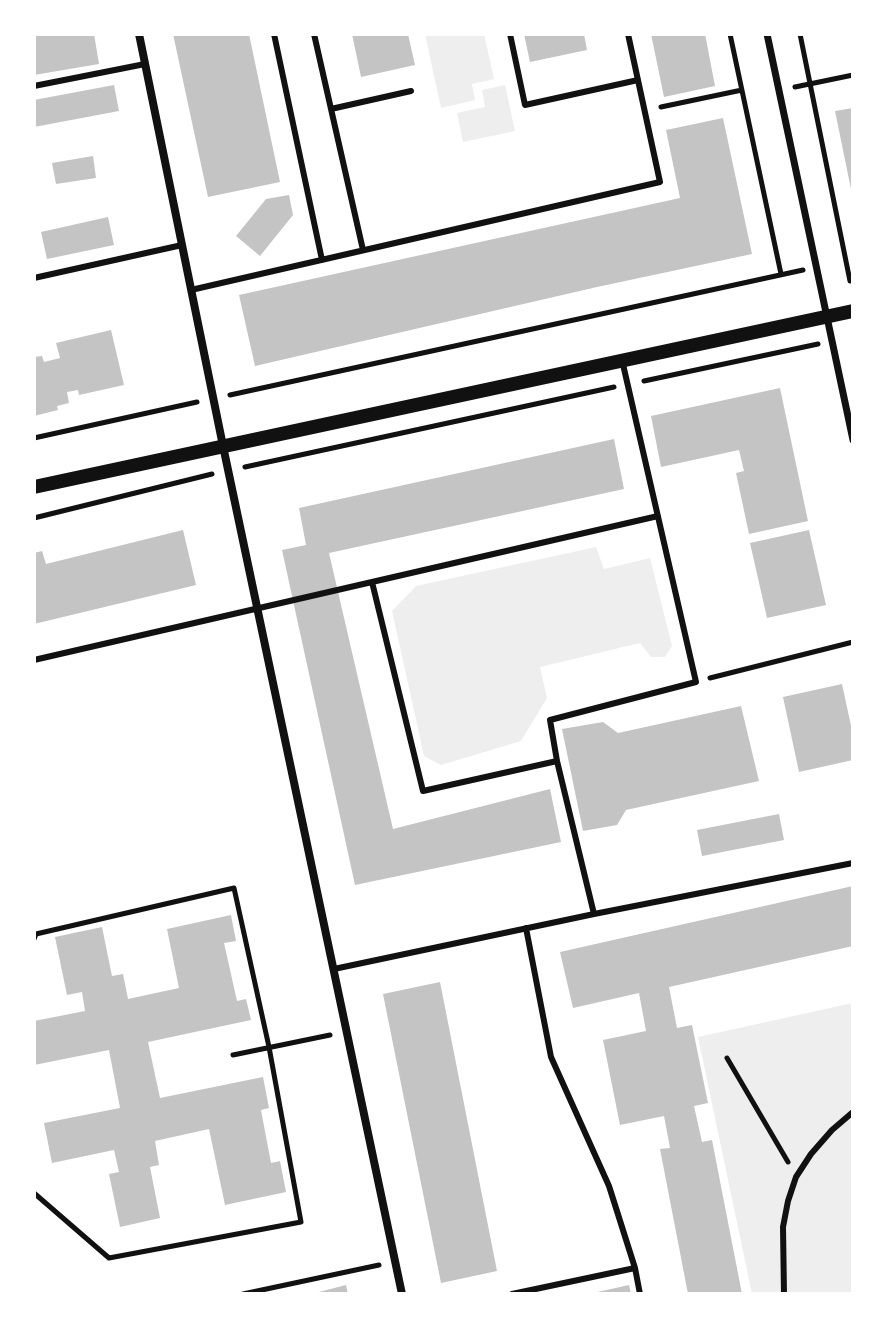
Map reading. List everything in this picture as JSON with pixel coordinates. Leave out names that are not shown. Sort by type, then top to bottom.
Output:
[{"type":"street","points":[[139,34],[402,1294]]},
{"type":"street","points":[[767,34],[853,440]]},
{"type":"street","points":[[34,487],[853,311]]},
{"type":"lane","points":[[274,34],[322,260]]},
{"type":"lane","points":[[314,34],[363,250]]},
{"type":"lane","points":[[510,34],[525,105],[638,80]]},
{"type":"lane","points":[[191,290],[660,182],[628,34]]},
{"type":"lane","points":[[34,86],[145,64]]},
{"type":"lane","points":[[331,109],[411,91]]},
{"type":"lane","points":[[34,278],[182,245]]},
{"type":"lane","points":[[594,914],[550,720],[696,682],[622,360]]},
{"type":"lane","points":[[34,660],[658,516]]},
{"type":"lane","points":[[372,582],[423,791],[557,761]]},
{"type":"lane","points":[[334,969],[853,863]]},
{"type":"lane","points":[[526,928],[551,1057],[609,1186],[640,1294]]},
{"type":"lane","points":[[784,1294],[783,1227],[796,1177],[832,1130],[853,1112]]},
{"type":"lane","points":[[512,1294],[635,1268]]},
{"type":"path","points":[[730,34],[781,274]]},
{"type":"path","points":[[800,34],[850,281]]},
{"type":"path","points":[[779,90],[853,75]]},
{"type":"path","points":[[645,110],[742,90]]},
{"type":"path","points":[[34,438],[816,267]]},
{"type":"path","points":[[34,518],[228,470],[832,341]]},
{"type":"path","points":[[696,682],[853,642]]},
{"type":"path","points":[[34,939],[36,934],[234,888],[269,1047],[301,1222],[109,1258],[34,1193]]},
{"type":"path","points":[[233,1055],[347,1032]]},
{"type":"path","points":[[727,1058],[796,1177]]},
{"type":"path","points":[[243,1294],[396,1262]]},
{"type":"shaded area","points":[[425,34],[484,34],[494,79],[472,84],[475,100],[441,108]]},
{"type":"shaded area","points":[[505,85],[515,131],[463,142],[457,113],[485,107],[482,90]]},
{"type":"shaded area","points":[[596,547],[604,569],[650,558],[672,646],[665,657],[651,657],[640,643],[540,667],[547,698],[521,741],[441,765],[424,756],[392,611],[416,586]]},
{"type":"shaded area","points":[[853,1003],[853,1294],[752,1294],[698,1037]]},
{"type":"building","points":[[34,34],[94,34],[99,64],[34,75]]},
{"type":"building","points":[[173,34],[249,34],[280,182],[208,197]]},
{"type":"building","points":[[352,34],[408,34],[415,65],[361,77]]},
{"type":"building","points":[[524,34],[584,34],[587,50],[530,62]]},
{"type":"building","points":[[651,34],[705,34],[715,86],[664,97]]},
{"type":"building","points":[[114,85],[119,111],[34,127],[34,100]]},
{"type":"building","points":[[853,108],[853,194],[852,194],[835,111]]},
{"type":"building","points":[[723,118],[752,254],[255,366],[239,295],[680,198],[666,130]]},
{"type":"building","points":[[93,156],[96,178],[56,184],[52,163]]},
{"type":"building","points":[[289,195],[293,215],[260,256],[236,236],[266,199]]},
{"type":"building","points":[[108,217],[114,245],[47,259],[41,232]]},
{"type":"building","points":[[111,330],[124,385],[79,395],[78,390],[67,392],[69,403],[57,406],[58,410],[34,416],[34,357],[42,356],[44,362],[60,358],[56,343]]},
{"type":"building","points":[[780,388],[808,521],[749,534],[736,473],[744,471],[739,450],[661,467],[651,416]]},
{"type":"building","points":[[614,439],[624,489],[329,553],[393,829],[550,789],[561,842],[355,885],[282,550],[306,545],[299,508]]},
{"type":"building","points":[[183,530],[196,585],[34,624],[34,553],[42,551],[46,564]]},
{"type":"building","points":[[809,530],[826,605],[767,618],[750,543]]},
{"type":"building","points":[[842,684],[853,735],[853,760],[799,772],[783,697]]},
{"type":"building","points":[[741,706],[759,781],[626,810],[617,825],[583,831],[562,729],[603,722],[618,733]]},
{"type":"building","points":[[779,814],[784,840],[702,856],[697,830]]},
{"type":"building","points":[[853,886],[853,946],[669,987],[677,1028],[692,1025],[708,1103],[694,1106],[702,1142],[712,1140],[742,1294],[688,1294],[660,1149],[670,1148],[664,1116],[620,1125],[603,1040],[646,1031],[639,993],[573,1008],[560,952]]},
{"type":"building","points":[[231,915],[236,941],[224,943],[237,1001],[246,999],[251,1020],[148,1042],[160,1098],[263,1077],[269,1108],[261,1110],[271,1163],[280,1161],[286,1192],[225,1205],[209,1129],[155,1141],[159,1165],[150,1167],[160,1218],[120,1227],[109,1174],[119,1172],[114,1150],[52,1163],[44,1123],[120,1108],[109,1050],[34,1065],[34,1021],[85,1011],[82,992],[67,995],[55,937],[102,927],[112,976],[123,974],[128,999],[179,988],[167,929]]},
{"type":"building","points":[[440,982],[497,1271],[441,1283],[383,994]]},
{"type":"building","points":[[346,1285],[348,1294],[315,1294],[315,1293]]},
{"type":"building","points":[[629,1285],[631,1294],[593,1294],[593,1293]]}]
